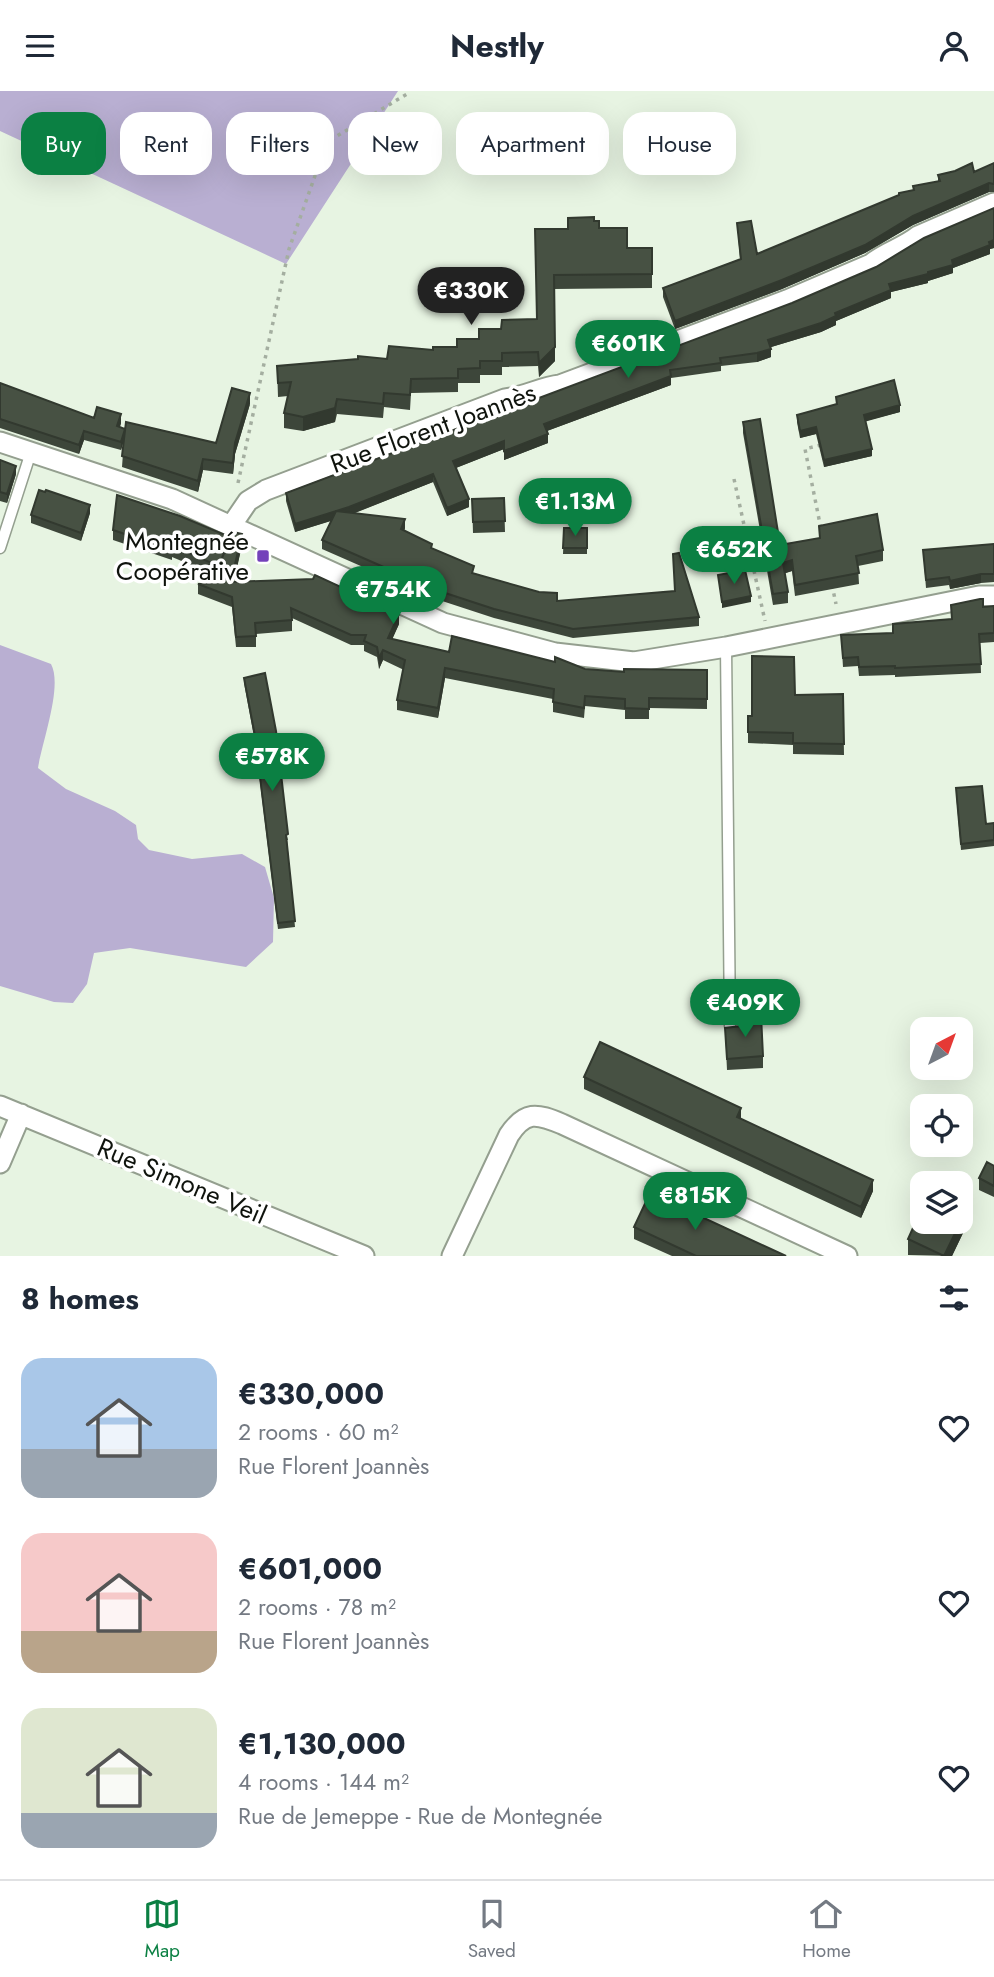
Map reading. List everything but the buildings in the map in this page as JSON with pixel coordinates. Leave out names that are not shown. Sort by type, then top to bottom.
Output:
[{"type":"street","name":"Rue Florent Joannès","points":[[231,526],[248,502],[266,490],[505,399],[547,386],[560,385],[787,300],[871,264],[880,256],[918,236],[994,203]]},
{"type":"street","points":[[0,442],[172,499],[443,623],[555,653],[634,661],[726,647],[979,596],[994,596]]},
{"type":"street","name":"Rue Simone Veil","points":[[0,1106],[364,1256]]},
{"type":"street","points":[[0,1163],[21,1114]]},
{"type":"street","points":[[452,1256],[509,1135],[516,1124],[536,1115],[562,1124],[846,1256]]},
{"type":"lane","points":[[0,548],[30,452]]},
{"type":"lane","points":[[726,647],[730,1026]]},
{"type":"path","points":[[248,502],[237,486],[286,264],[327,142],[407,94],[407,91]]},
{"type":"path","points":[[821,529],[806,449],[826,444]]},
{"type":"path","points":[[734,479],[769,638]]},
{"type":"path","points":[[831,580],[840,624]]},
{"type":"shaded area","points":[[0,91],[398,91],[384,112],[348,112],[348,168],[286,264],[95,175],[106,175],[106,112],[21,112],[21,141],[0,131]]},
{"type":"shaded area","points":[[0,645],[51,664],[55,686],[38,768],[66,789],[115,811],[136,825],[138,839],[149,850],[192,859],[242,854],[265,867],[274,898],[273,942],[246,967],[130,948],[94,953],[87,984],[73,1003],[54,1002],[0,986]]},
{"type":"place","name":"Montegnée Coopérative","points":[[263,556]]}]
